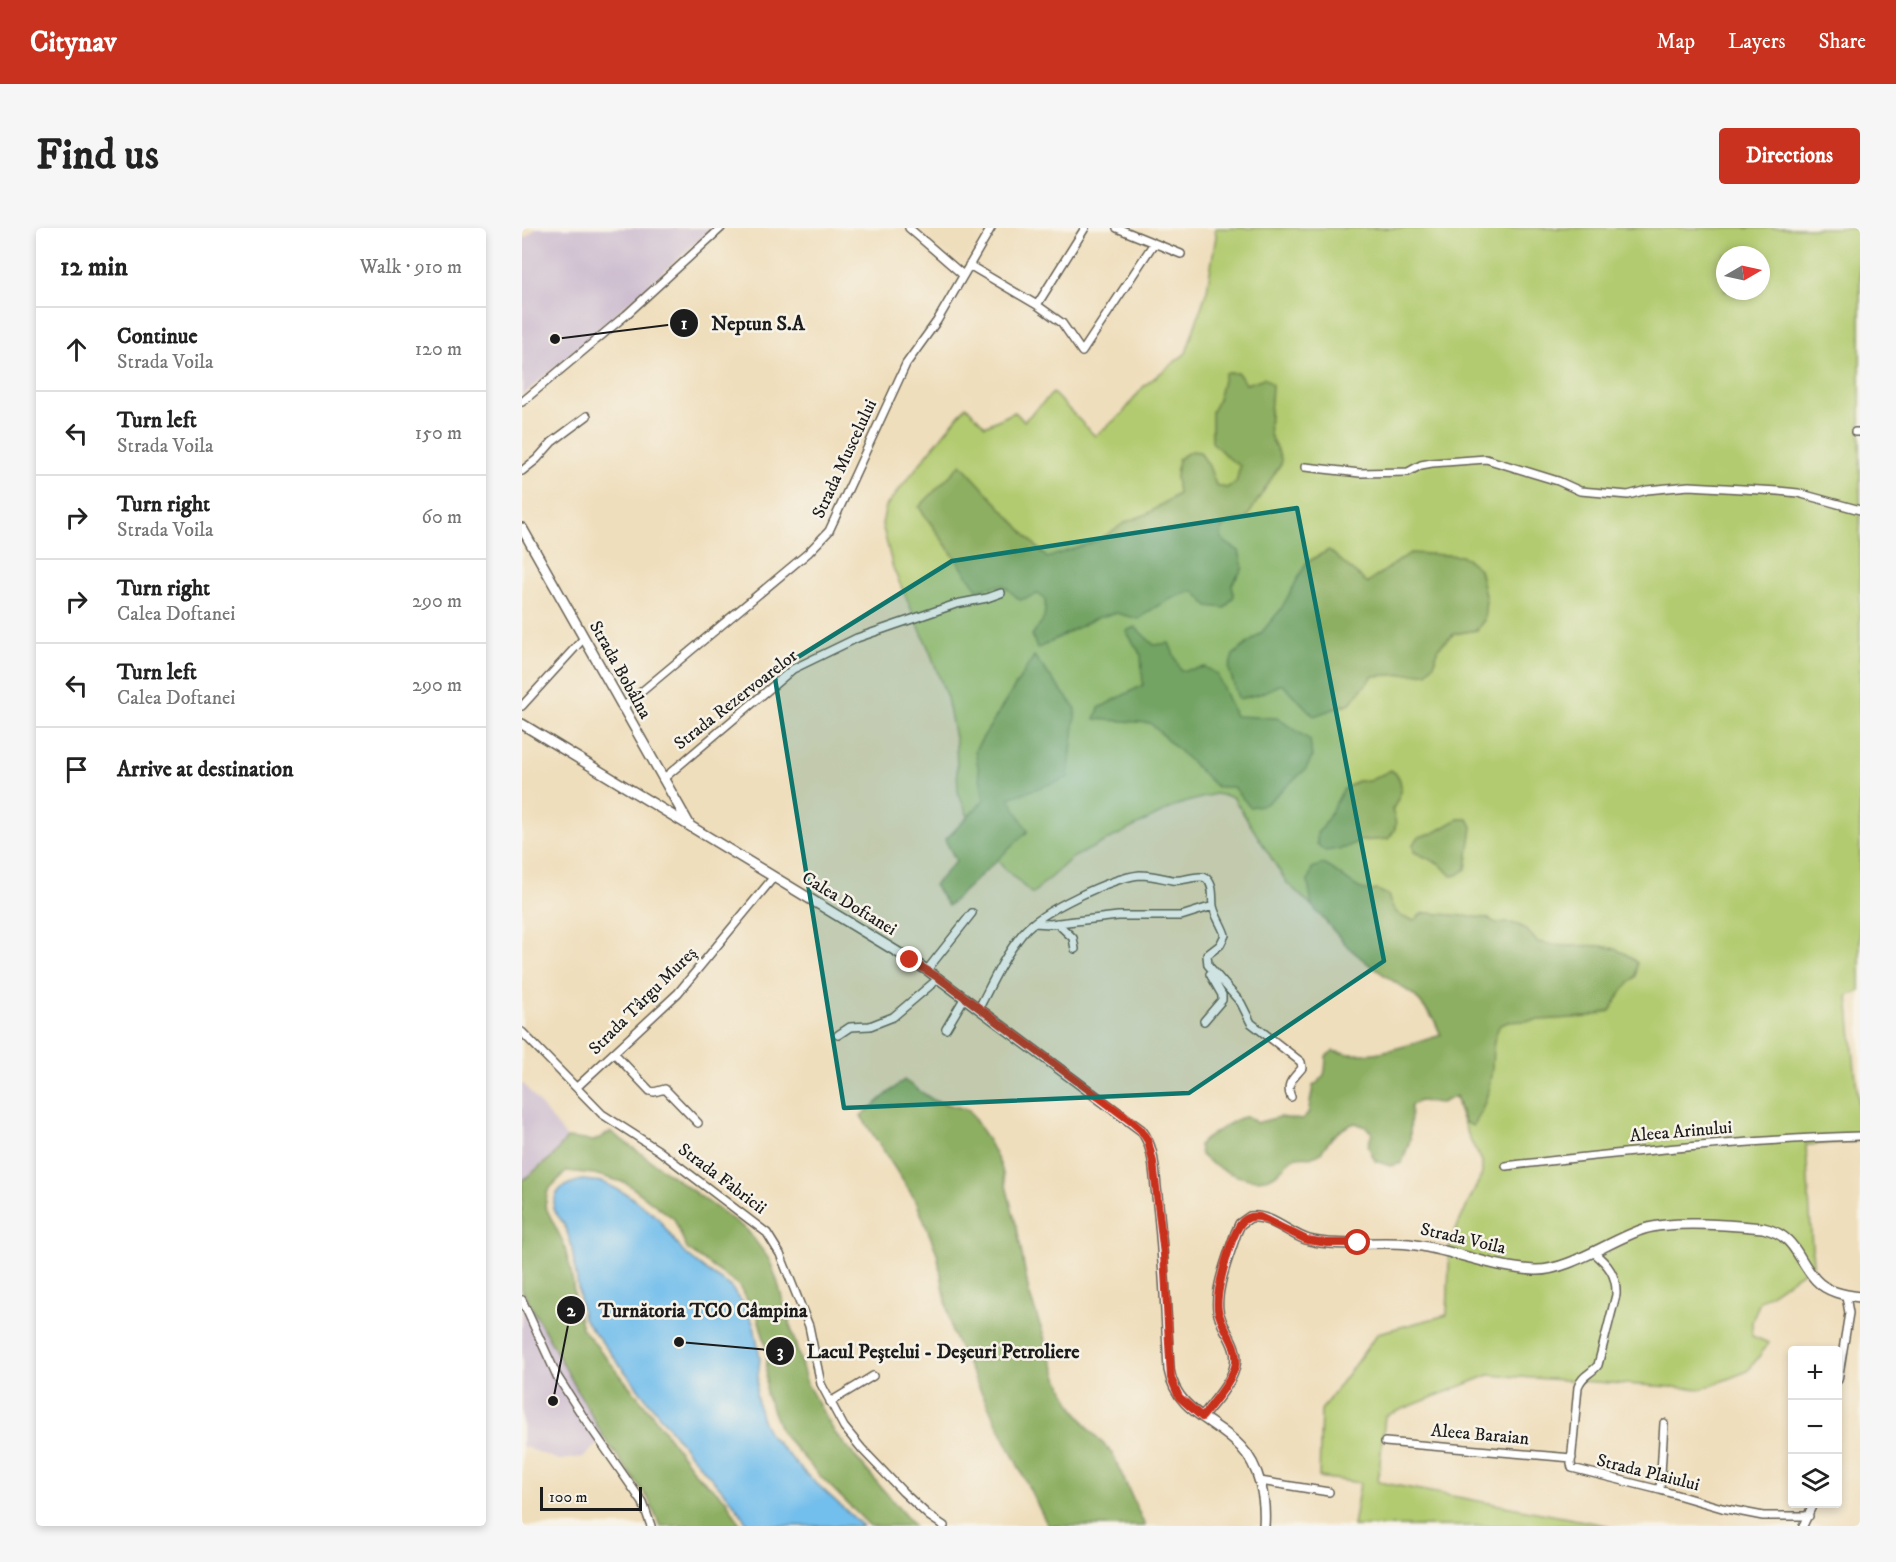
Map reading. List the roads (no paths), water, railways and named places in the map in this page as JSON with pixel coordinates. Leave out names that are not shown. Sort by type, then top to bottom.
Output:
[{"type":"main road","name":"Strada Bobâlna","points":[[522,528],[622,708],[691,826]]},
{"type":"main road","name":"Calea Doftanei","points":[[522,724],[927,970],[1141,1130],[1148,1141],[1153,1162],[1164,1255],[1171,1378],[1179,1397],[1242,1448],[1253,1463],[1260,1481],[1264,1526]]},
{"type":"main road","name":"Strada Voila","points":[[1202,1417],[1235,1367],[1235,1351],[1219,1316],[1217,1301],[1238,1229],[1245,1219],[1255,1216],[1297,1236],[1317,1242],[1414,1245],[1536,1270],[1554,1268],[1631,1234],[1666,1224],[1763,1228],[1772,1230],[1791,1244],[1821,1284],[1846,1296],[1860,1297]]},
{"type":"street","points":[[522,402],[633,309],[721,228]]},
{"type":"street","points":[[909,228],[963,275]]},
{"type":"street","name":"Strada Muscelului","points":[[622,708],[808,553],[828,531],[906,364],[937,321],[991,228]]},
{"type":"street","points":[[1037,305],[1085,228]]},
{"type":"street","points":[[1117,228],[1181,254]]},
{"type":"street","points":[[969,265],[1037,305],[1062,323],[1082,352],[1154,243]]},
{"type":"street","points":[[522,471],[552,442],[587,416]]},
{"type":"street","points":[[1305,467],[1360,473],[1408,472],[1421,465],[1432,463],[1486,459],[1558,481],[1580,491],[1628,495],[1647,490],[1689,486],[1798,493],[1860,510]]},
{"type":"street","name":"Strada Rezervoarelor","points":[[663,779],[793,669],[857,638],[956,604],[1001,593]]},
{"type":"street","points":[[522,706],[583,639]]},
{"type":"street","points":[[979,1008],[1016,943],[1034,923],[1051,911],[1104,886],[1142,875],[1178,881],[1202,876],[1211,885],[1213,906],[1225,935],[1220,945],[1207,955],[1210,975],[1222,995],[1222,1000],[1204,1021]]},
{"type":"street","name":"Strada Târgu Mureș","points":[[578,1087],[678,993],[774,878]]},
{"type":"street","points":[[1034,923],[1057,923],[1118,916],[1181,916],[1213,906]]},
{"type":"street","points":[[927,970],[972,913]]},
{"type":"street","points":[[1057,923],[1073,938],[1075,948]]},
{"type":"street","points":[[1208,965],[1241,1003],[1251,1023],[1301,1062],[1302,1068],[1289,1083],[1288,1091],[1291,1097]]},
{"type":"street","points":[[838,1035],[850,1027],[870,1026],[893,1017],[939,978]]},
{"type":"street","points":[[946,1029],[965,998]]},
{"type":"street","name":"Strada Fabricii","points":[[522,1032],[602,1114],[658,1150],[767,1233],[780,1254],[806,1319],[819,1377],[844,1427],[862,1449],[917,1505],[944,1526]]},
{"type":"street","points":[[614,1053],[650,1090],[654,1092],[665,1089],[698,1123]]},
{"type":"street","name":"Aleea Arinului","points":[[1506,1166],[1632,1151],[1767,1140],[1860,1136]]},
{"type":"street","name":"Strada Plaiului","points":[[1593,1252],[1614,1274],[1617,1284],[1598,1365],[1582,1377],[1578,1387],[1571,1465],[1575,1470],[1660,1490],[1722,1508],[1763,1516],[1809,1516]]},
{"type":"street","points":[[1842,1356],[1849,1313],[1846,1296]]},
{"type":"street","points":[[522,1300],[557,1376],[643,1503],[651,1526]]},
{"type":"street","points":[[830,1402],[873,1376]]},
{"type":"street","points":[[1660,1490],[1664,1423]]},
{"type":"street","name":"Aleea Baraian","points":[[1385,1442],[1572,1458]]},
{"type":"street","points":[[1260,1481],[1329,1492]]},
{"type":"street","points":[[1803,1526],[1811,1508]]},
{"type":"water","points":[[582,1180],[603,1182],[628,1195],[657,1217],[683,1252],[729,1285],[746,1307],[754,1326],[760,1358],[756,1394],[761,1418],[769,1434],[806,1474],[863,1526],[749,1526],[732,1501],[688,1452],[583,1318],[571,1243],[564,1224],[553,1209],[556,1196],[561,1188]]},
{"type":"place","name":"Neptun S.A","points":[[555,339]]},
{"type":"place","name":"Lacul Peștelui - Deșeuri Petroliere","points":[[679,1342]]},
{"type":"place","name":"Turnătoria TCO Câmpina","points":[[553,1401]]}]
